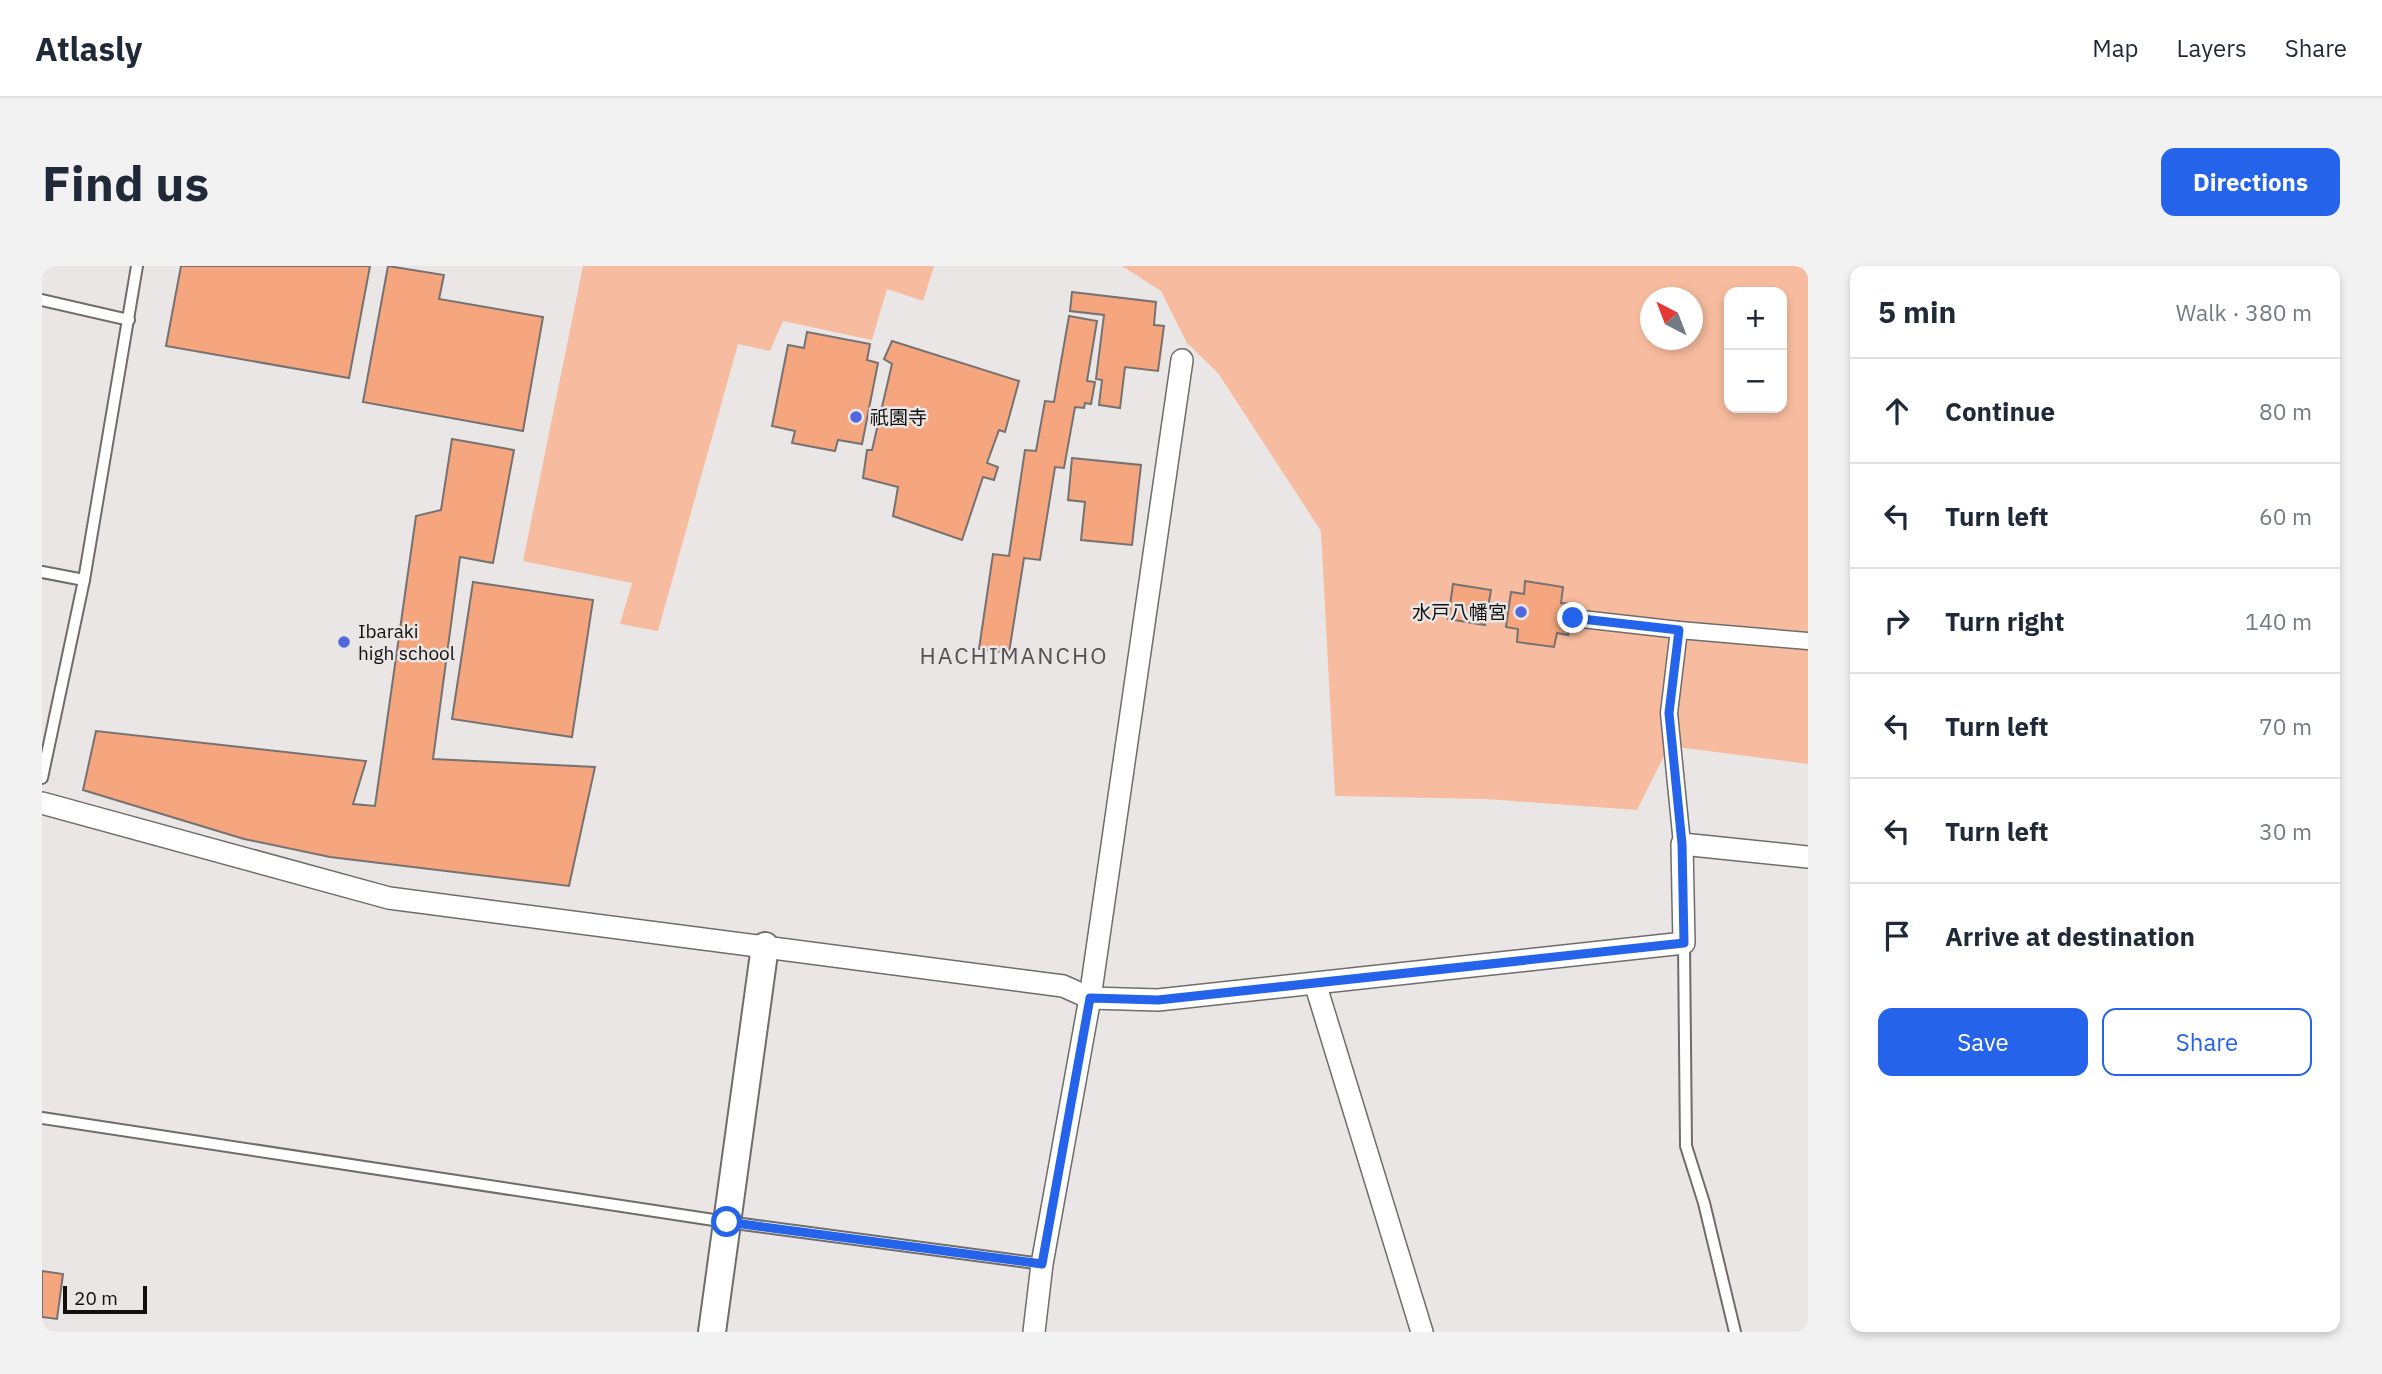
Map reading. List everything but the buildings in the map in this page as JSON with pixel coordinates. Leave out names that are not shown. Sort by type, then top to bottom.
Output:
[{"type":"street","points":[[1034,1332],[1042,1264],[1090,998],[1182,360]]},
{"type":"street","points":[[1573,618],[1808,641]]},
{"type":"street","points":[[42,803],[389,898],[1063,986],[1090,998],[1158,1000],[1684,943],[1682,844],[1669,713],[1679,630]]},
{"type":"street","points":[[1682,844],[1808,857]]},
{"type":"street","points":[[712,1332],[765,946]]},
{"type":"street","points":[[1315,982],[1422,1332]]},
{"type":"lane","points":[[42,778],[84,580],[137,266]]},
{"type":"lane","points":[[42,300],[129,320]]},
{"type":"lane","points":[[42,572],[84,580]]},
{"type":"lane","points":[[1684,943],[1686,1146],[1704,1203],[1735,1332]]},
{"type":"lane","points":[[42,1118],[727,1222],[1042,1264]]},
{"type":"shaded area","points":[[583,266],[934,266],[923,301],[887,289],[872,340],[783,321],[770,351],[738,344],[658,631],[620,624],[632,583],[523,561]]},
{"type":"shaded area","points":[[1122,266],[1808,266],[1808,764],[1669,746],[1637,810],[1486,799],[1335,796],[1321,531],[1218,373],[1187,343],[1161,291]]},
{"type":"place","name":"祇園寺","points":[[856,417]]},
{"type":"place","name":"水戸八幡宮","points":[[1521,612]]},
{"type":"place","name":"Ibaraki high school","points":[[344,642]]},
{"type":"district","name":"HACHIMANCHO","points":[[1014,656]]},
{"type":"route","points":[[727,1222],[1042,1264],[1090,998],[1158,1000],[1684,943],[1682,844],[1669,713],[1679,630],[1573,618]]}]
